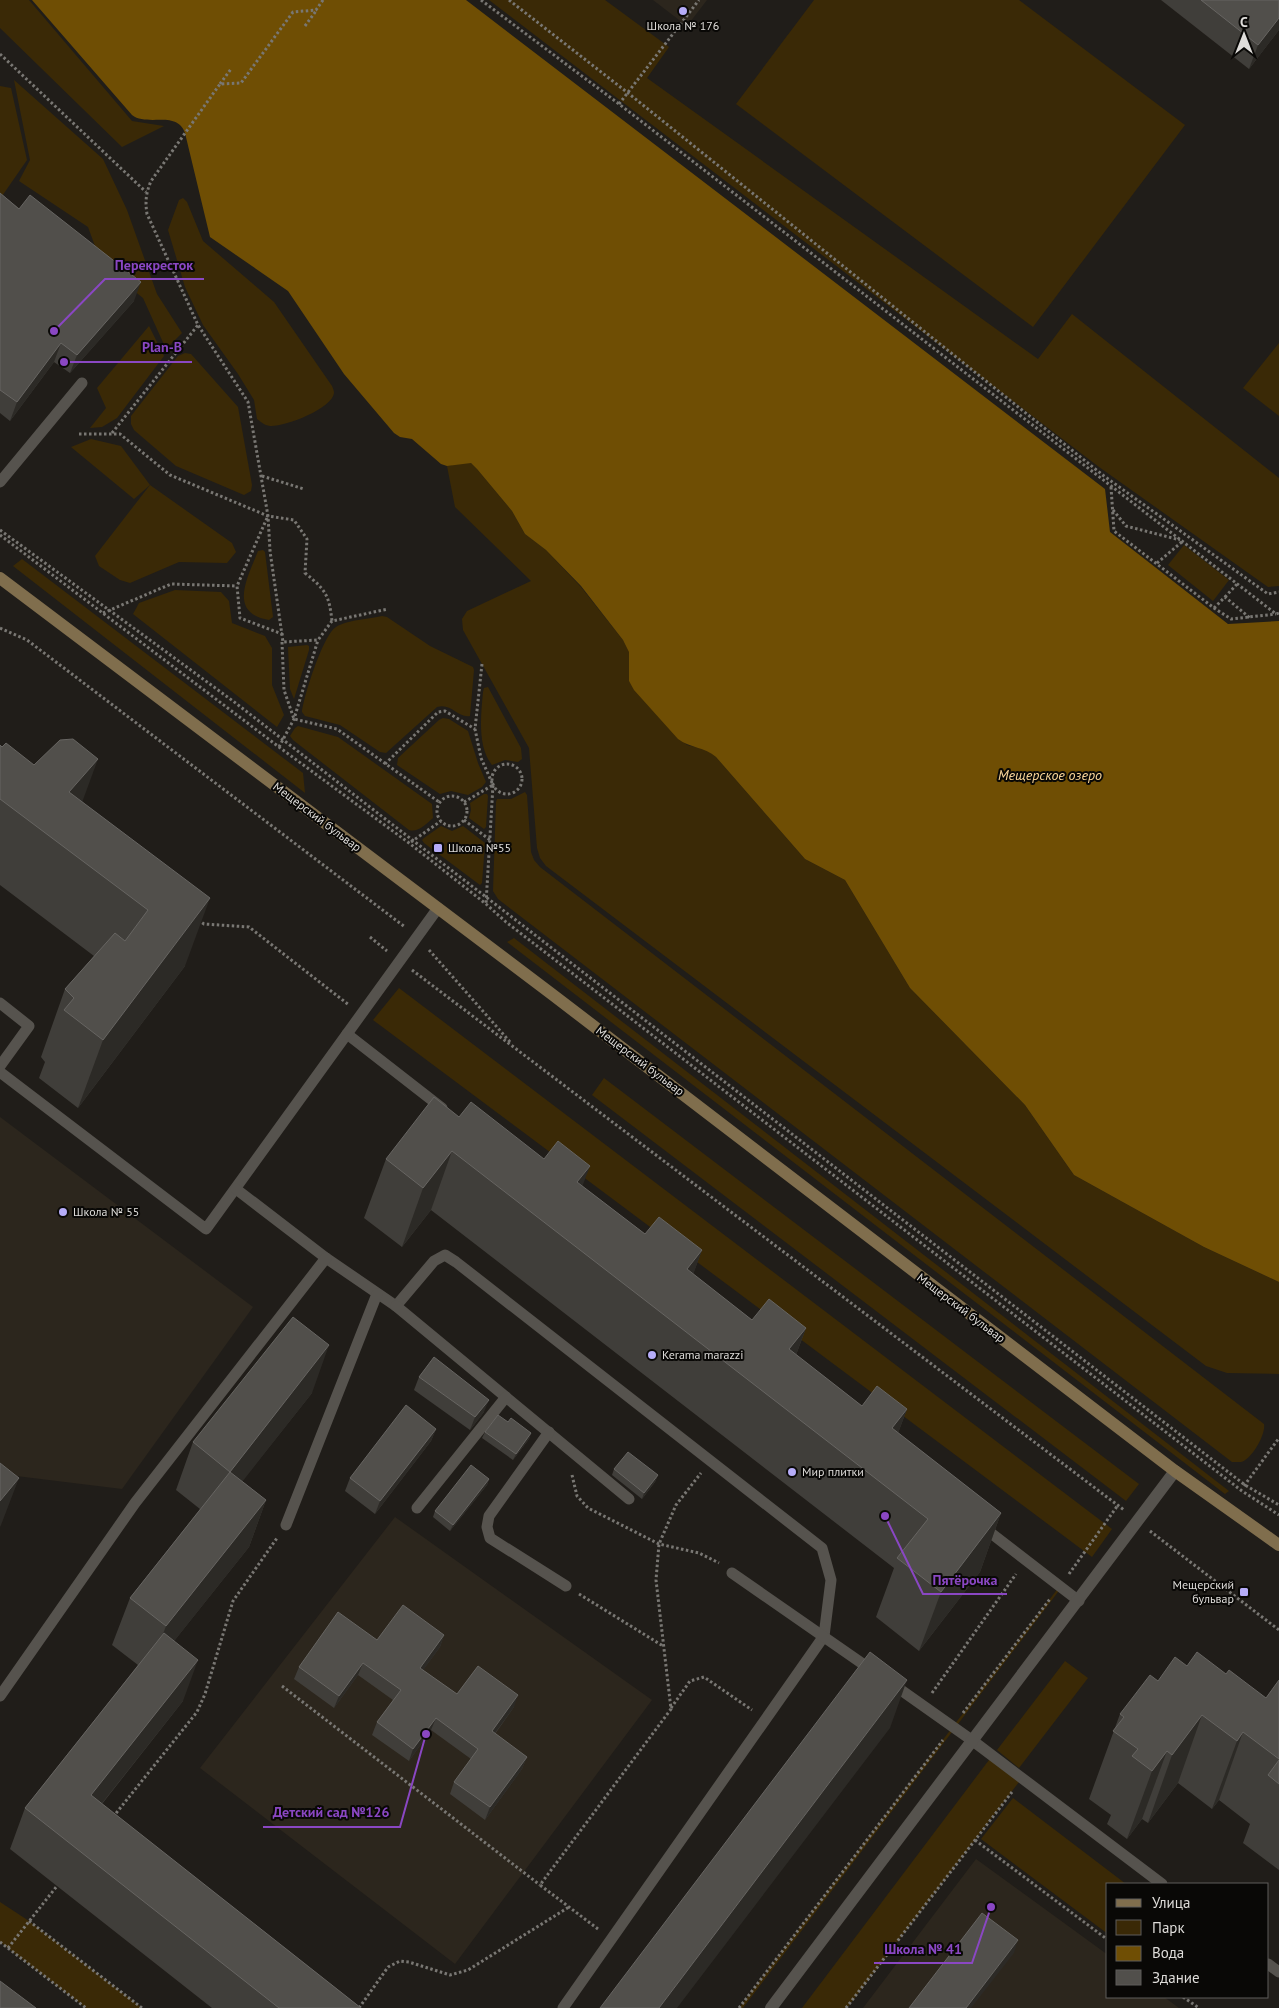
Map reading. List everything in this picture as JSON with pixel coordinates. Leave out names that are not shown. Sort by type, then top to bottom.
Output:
[{"type":"main road","name":"Мещерский бульвар","points":[[0,578],[438,908],[1175,1472],[1279,1545]]},
{"type":"street","points":[[772,2008],[1175,1472]]},
{"type":"lane","points":[[0,482],[82,383]]},
{"type":"lane","points":[[0,1072],[206,1229],[438,908]]},
{"type":"lane","points":[[0,1003],[29,1026],[0,1066]]},
{"type":"lane","points":[[347,1034],[450,1114]]},
{"type":"lane","points":[[236,1189],[326,1258],[396,1306],[629,1499]]},
{"type":"lane","points":[[396,1306],[434,1261],[445,1255],[822,1548],[831,1580],[824,1636],[563,2008]]},
{"type":"lane","points":[[0,1696],[135,1503],[326,1258]]},
{"type":"lane","points":[[286,1525],[377,1294]]},
{"type":"lane","points":[[416,1508],[506,1397]]},
{"type":"lane","points":[[549,1432],[488,1516],[488,1527],[490,1538],[566,1586]]},
{"type":"lane","points":[[970,1518],[1079,1601]]},
{"type":"lane","points":[[732,1573],[973,1741],[1161,1883]]},
{"type":"path","points":[[305,26],[323,0]]},
{"type":"path","points":[[481,0],[619,104],[1111,486],[1278,613]]},
{"type":"path","points":[[509,0],[628,93],[1104,476],[1268,594],[1279,592]]},
{"type":"path","points":[[619,104],[699,0]]},
{"type":"path","points":[[220,84],[242,83],[293,12],[316,10]]},
{"type":"path","points":[[0,54],[146,192]]},
{"type":"path","points":[[231,68],[151,181],[146,192],[145,202],[147,214],[198,325],[248,402],[268,516],[270,552],[283,642],[318,640]]},
{"type":"path","points":[[112,433],[178,346],[198,325]]},
{"type":"path","points":[[79,434],[120,434],[170,475],[268,516],[294,520],[306,539],[305,573],[322,586],[330,605],[332,621]]},
{"type":"path","points":[[262,476],[304,489]]},
{"type":"path","points":[[1111,486],[1114,531],[1214,608],[1231,619],[1251,618],[1278,613]]},
{"type":"path","points":[[1113,510],[1126,526],[1183,541]]},
{"type":"path","points":[[268,516],[237,586],[240,618],[282,634]]},
{"type":"path","points":[[0,530],[110,610],[282,740],[1245,1485],[1279,1505]]},
{"type":"path","points":[[0,535],[408,843],[506,922],[1242,1491],[1279,1516]]},
{"type":"path","points":[[1157,563],[1183,541]]},
{"type":"path","points":[[1214,608],[1238,583]]},
{"type":"path","points":[[103,613],[171,584],[237,586]]},
{"type":"path","points":[[1225,597],[1251,618]]},
{"type":"path","points":[[279,747],[294,719],[318,640],[332,621],[388,609]]},
{"type":"path","points":[[0,628],[28,640],[417,936],[516,1049]]},
{"type":"path","points":[[282,634],[284,690],[294,719]]},
{"type":"path","points":[[482,664],[476,702],[475,729],[481,758],[493,785],[500,793],[510,794],[519,789],[522,775],[512,765],[502,765],[493,775],[493,785],[487,898],[486,904]]},
{"type":"path","points":[[385,764],[438,712],[445,711],[475,729]]},
{"type":"path","points":[[294,719],[337,729],[440,802]]},
{"type":"path","points":[[464,802],[493,785]]},
{"type":"path","points":[[447,796],[456,796],[464,802],[467,811],[464,820],[460,824],[450,826],[441,821],[437,812],[440,802],[447,796]]},
{"type":"path","points":[[464,820],[490,840]]},
{"type":"path","points":[[408,843],[441,821]]},
{"type":"path","points":[[196,918],[204,924],[249,927],[361,1015]]},
{"type":"path","points":[[400,961],[1118,1505],[1279,1630]]},
{"type":"path","points":[[1242,1491],[1279,1438]]},
{"type":"path","points":[[572,1451],[572,1475],[577,1496],[588,1508],[659,1544],[699,1553],[715,1560],[732,1573]]},
{"type":"path","points":[[670,1709],[656,1580],[659,1544],[676,1505],[711,1461]]},
{"type":"path","points":[[739,2008],[1059,1587],[1118,1505]]},
{"type":"path","points":[[108,1823],[197,1712],[205,1694],[234,1601],[286,1525]]},
{"type":"path","points":[[923,1706],[1026,1561]]},
{"type":"path","points":[[566,1586],[664,1647]]},
{"type":"path","points":[[540,1885],[690,1681],[704,1677],[766,1719]]},
{"type":"path","points":[[282,1686],[611,1939]]},
{"type":"path","points":[[846,2008],[1022,1778]]},
{"type":"path","points":[[975,1840],[1106,1938]]},
{"type":"path","points":[[8,1948],[57,1886]]},
{"type":"path","points":[[359,2008],[388,1966],[400,1962],[409,1962],[450,1975],[468,1970],[569,1907]]},
{"type":"path","points":[[29,1921],[142,2008]]},
{"type":"path","points":[[0,1942],[86,2008]]},
{"type":"path","points":[[1185,1998],[1198,2008]]},
{"type":"shaded area","name":"Школа № 176","points":[[653,0],[707,0],[687,26]]},
{"type":"shaded area","name":"Школа № 55","points":[[0,1117],[253,1307],[122,1489],[0,1474]]},
{"type":"shaded area","points":[[395,1517],[652,1700],[455,1964],[200,1768]]},
{"type":"shaded area","points":[[976,1859],[1106,1954],[1106,1998],[1165,1998],[1179,2008],[863,2008]]},
{"type":"green space","points":[[0,0],[29,0],[132,121],[164,126],[122,147],[0,28]]},
{"type":"green space","points":[[489,0],[605,0],[669,47],[647,78],[1038,359],[1072,314],[1279,478],[1279,586],[1268,587],[1099,467]]},
{"type":"green space","points":[[814,0],[1019,0],[1185,125],[1033,327],[736,104]]},
{"type":"green space","points":[[14,80],[103,159],[127,210],[157,294],[182,333],[166,349],[143,298],[102,265],[88,227],[19,181],[30,160]]},
{"type":"green space","points":[[0,86],[11,88],[27,160],[0,199]]},
{"type":"green space","points":[[183,198],[187,202],[203,241],[274,302],[332,386],[334,393],[331,399],[317,411],[277,426],[268,426],[257,419],[254,400],[203,325],[185,287],[168,230],[179,200]]},
{"type":"green space","points":[[149,326],[164,356],[117,418],[102,427],[90,428],[106,408],[97,388]]},
{"type":"green space","points":[[1279,343],[1279,416],[1243,388]]},
{"type":"green space","points":[[185,353],[191,354],[238,407],[252,485],[251,491],[244,495],[176,466],[134,430],[131,424],[131,416],[178,356]]},
{"type":"green space","points":[[91,439],[121,446],[150,485],[134,499],[71,447]]},
{"type":"green space","points":[[471,463],[477,469],[512,511],[525,534],[546,550],[581,587],[623,640],[629,651],[629,681],[687,745],[708,750],[716,757],[805,859],[845,880],[910,988],[1025,1105],[1074,1175],[1204,1247],[1279,1282],[1279,1374],[1227,1373],[1206,1366],[546,866],[540,858],[537,848],[529,748],[463,630],[462,619],[467,611],[531,581],[455,507],[447,466]]},
{"type":"green space","points":[[150,485],[232,543],[236,552],[227,563],[179,562],[130,583],[120,580],[99,566],[95,556]]},
{"type":"green space","points":[[1184,545],[1229,580],[1213,601],[1168,565]]},
{"type":"green space","points":[[263,550],[265,552],[273,617],[269,620],[256,616],[248,610],[244,602],[246,582],[258,551]]},
{"type":"green space","points":[[22,559],[303,773],[305,793],[13,566]]},
{"type":"green space","points":[[175,590],[221,592],[229,601],[232,623],[265,636],[272,648],[272,685],[284,715],[277,727],[133,614],[139,603]]},
{"type":"green space","points":[[382,616],[387,617],[430,646],[473,667],[474,670],[470,716],[461,715],[447,707],[437,707],[386,753],[380,752],[340,725],[305,716],[302,712],[315,666],[325,641],[331,632],[336,627],[346,623]]},
{"type":"green space","points":[[307,645],[309,650],[294,699],[290,689],[288,647]]},
{"type":"green space","points":[[488,687],[521,748],[522,759],[518,762],[505,760],[492,765],[487,757],[482,739],[481,720],[483,692],[484,688]]},
{"type":"green space","points":[[443,718],[449,719],[468,731],[486,782],[482,787],[468,795],[451,791],[440,794],[397,765],[398,758]]},
{"type":"green space","points":[[298,726],[338,737],[432,804],[433,818],[419,829],[409,830],[293,740],[290,736]]},
{"type":"green space","points":[[525,792],[527,795],[531,852],[534,860],[540,867],[1264,1424],[1261,1440],[1250,1456],[1241,1462],[1232,1462],[498,899],[493,891],[496,802],[497,799],[511,799]]},
{"type":"green space","points":[[484,794],[488,796],[486,827],[484,829],[469,818],[470,803]]},
{"type":"green space","points":[[441,826],[452,831],[463,826],[485,843],[482,883],[480,885],[422,840]]},
{"type":"green space","points":[[514,938],[1229,1491],[1225,1494],[507,942]]},
{"type":"green space","points":[[399,988],[1112,1529],[1092,1557],[373,1020]]},
{"type":"green space","points":[[604,1078],[1139,1484],[1126,1501],[592,1095]]},
{"type":"green space","points":[[1059,1587],[1061,1588],[743,2008],[739,2008]]},
{"type":"green space","points":[[1065,1661],[1088,1678],[1019,1768],[997,1750]]},
{"type":"green space","points":[[992,1756],[1022,1778],[847,2008],[802,2008]]},
{"type":"green space","points":[[1013,1798],[1125,1883],[1106,1883],[1106,1933],[981,1839]]},
{"type":"green space","points":[[0,1902],[29,1921],[142,2008],[86,2008],[0,1942]]},
{"type":"water","name":"Мещерское озеро","points":[[32,0],[466,0],[1105,489],[1110,532],[1228,624],[1279,621],[1279,1282],[1204,1247],[1074,1175],[1025,1105],[910,988],[845,880],[805,859],[716,757],[707,751],[678,739],[634,690],[629,681],[629,652],[623,640],[581,586],[546,550],[525,534],[512,511],[477,469],[471,463],[447,466],[441,464],[412,439],[400,437],[394,433],[344,374],[288,291],[210,237],[185,133],[181,126],[169,120],[145,120],[132,115]]},
{"type":"building","points":[[1201,0],[1279,0],[1279,18],[1258,45]]},
{"type":"building","points":[[0,193],[19,209],[30,195],[141,282],[77,355],[61,343],[17,402],[0,390]]},
{"type":"building","points":[[73,739],[98,759],[69,792],[210,898],[103,1040],[64,1010],[74,998],[65,989],[115,933],[125,941],[148,910],[0,799],[0,745],[2,747],[6,743],[34,765],[60,740]]},
{"type":"building","points":[[434,1097],[459,1117],[471,1102],[544,1159],[558,1141],[590,1166],[577,1182],[645,1234],[659,1217],[702,1250],[687,1269],[752,1320],[769,1299],[806,1328],[789,1349],[862,1406],[877,1386],[907,1409],[892,1428],[1001,1513],[941,1592],[897,1558],[928,1519],[452,1151],[423,1188],[386,1159]]},
{"type":"building","points":[[293,1317],[329,1345],[230,1472],[193,1442]]},
{"type":"building","points":[[434,1357],[489,1400],[475,1417],[419,1377]]},
{"type":"building","points":[[406,1405],[436,1429],[380,1501],[350,1478]]},
{"type":"building","points":[[498,1415],[508,1422],[511,1418],[531,1433],[516,1454],[485,1432]]},
{"type":"building","points":[[628,1452],[658,1475],[644,1493],[614,1469]]},
{"type":"building","points":[[0,1463],[19,1478],[0,1501]]},
{"type":"building","points":[[471,1465],[489,1479],[453,1525],[435,1511]]},
{"type":"building","points":[[230,1472],[266,1500],[166,1626],[130,1598]]},
{"type":"building","points":[[403,1605],[444,1635],[420,1668],[457,1694],[478,1666],[518,1695],[492,1731],[527,1757],[490,1807],[454,1782],[478,1749],[436,1718],[413,1749],[377,1722],[401,1690],[363,1663],[339,1696],[299,1667],[338,1612],[377,1640]]},
{"type":"building","points":[[164,1633],[198,1660],[91,1795],[361,2008],[279,2008],[25,1808]]},
{"type":"building","points":[[870,1652],[907,1680],[659,2008],[600,2008]]},
{"type":"building","points":[[1197,1652],[1226,1674],[1229,1670],[1266,1698],[1279,1680],[1279,1759],[1243,1732],[1237,1741],[1202,1715],[1172,1755],[1167,1751],[1152,1771],[1132,1756],[1138,1749],[1113,1731],[1124,1717],[1120,1714],[1150,1675],[1158,1681],[1175,1657],[1187,1666]]},
{"type":"building","points":[[1279,1760],[1279,1784],[1268,1775]]},
{"type":"building","points":[[982,1913],[1018,1940],[966,2008],[909,2008]]},
{"type":"building","points":[[0,1981],[36,2008],[0,2008]]},
{"type":"place","name":"Школа № 176","points":[[683,11]]},
{"type":"place","name":"Перекресток","points":[[54,331]]},
{"type":"place","name":"Plan-B","points":[[64,362]]},
{"type":"place","name":"Школа №55","points":[[438,848]]},
{"type":"place","name":"Школа № 55","points":[[63,1212]]},
{"type":"place","name":"Kerama marazzi","points":[[652,1355]]},
{"type":"place","name":"Мир плитки","points":[[792,1472]]},
{"type":"place","name":"Пятёрочка","points":[[885,1516]]},
{"type":"place","name":"Мещерский бульвар","points":[[1244,1592]]},
{"type":"place","name":"Детский сад №126","points":[[426,1734]]},
{"type":"place","name":"Школа № 41","points":[[991,1907]]}]
